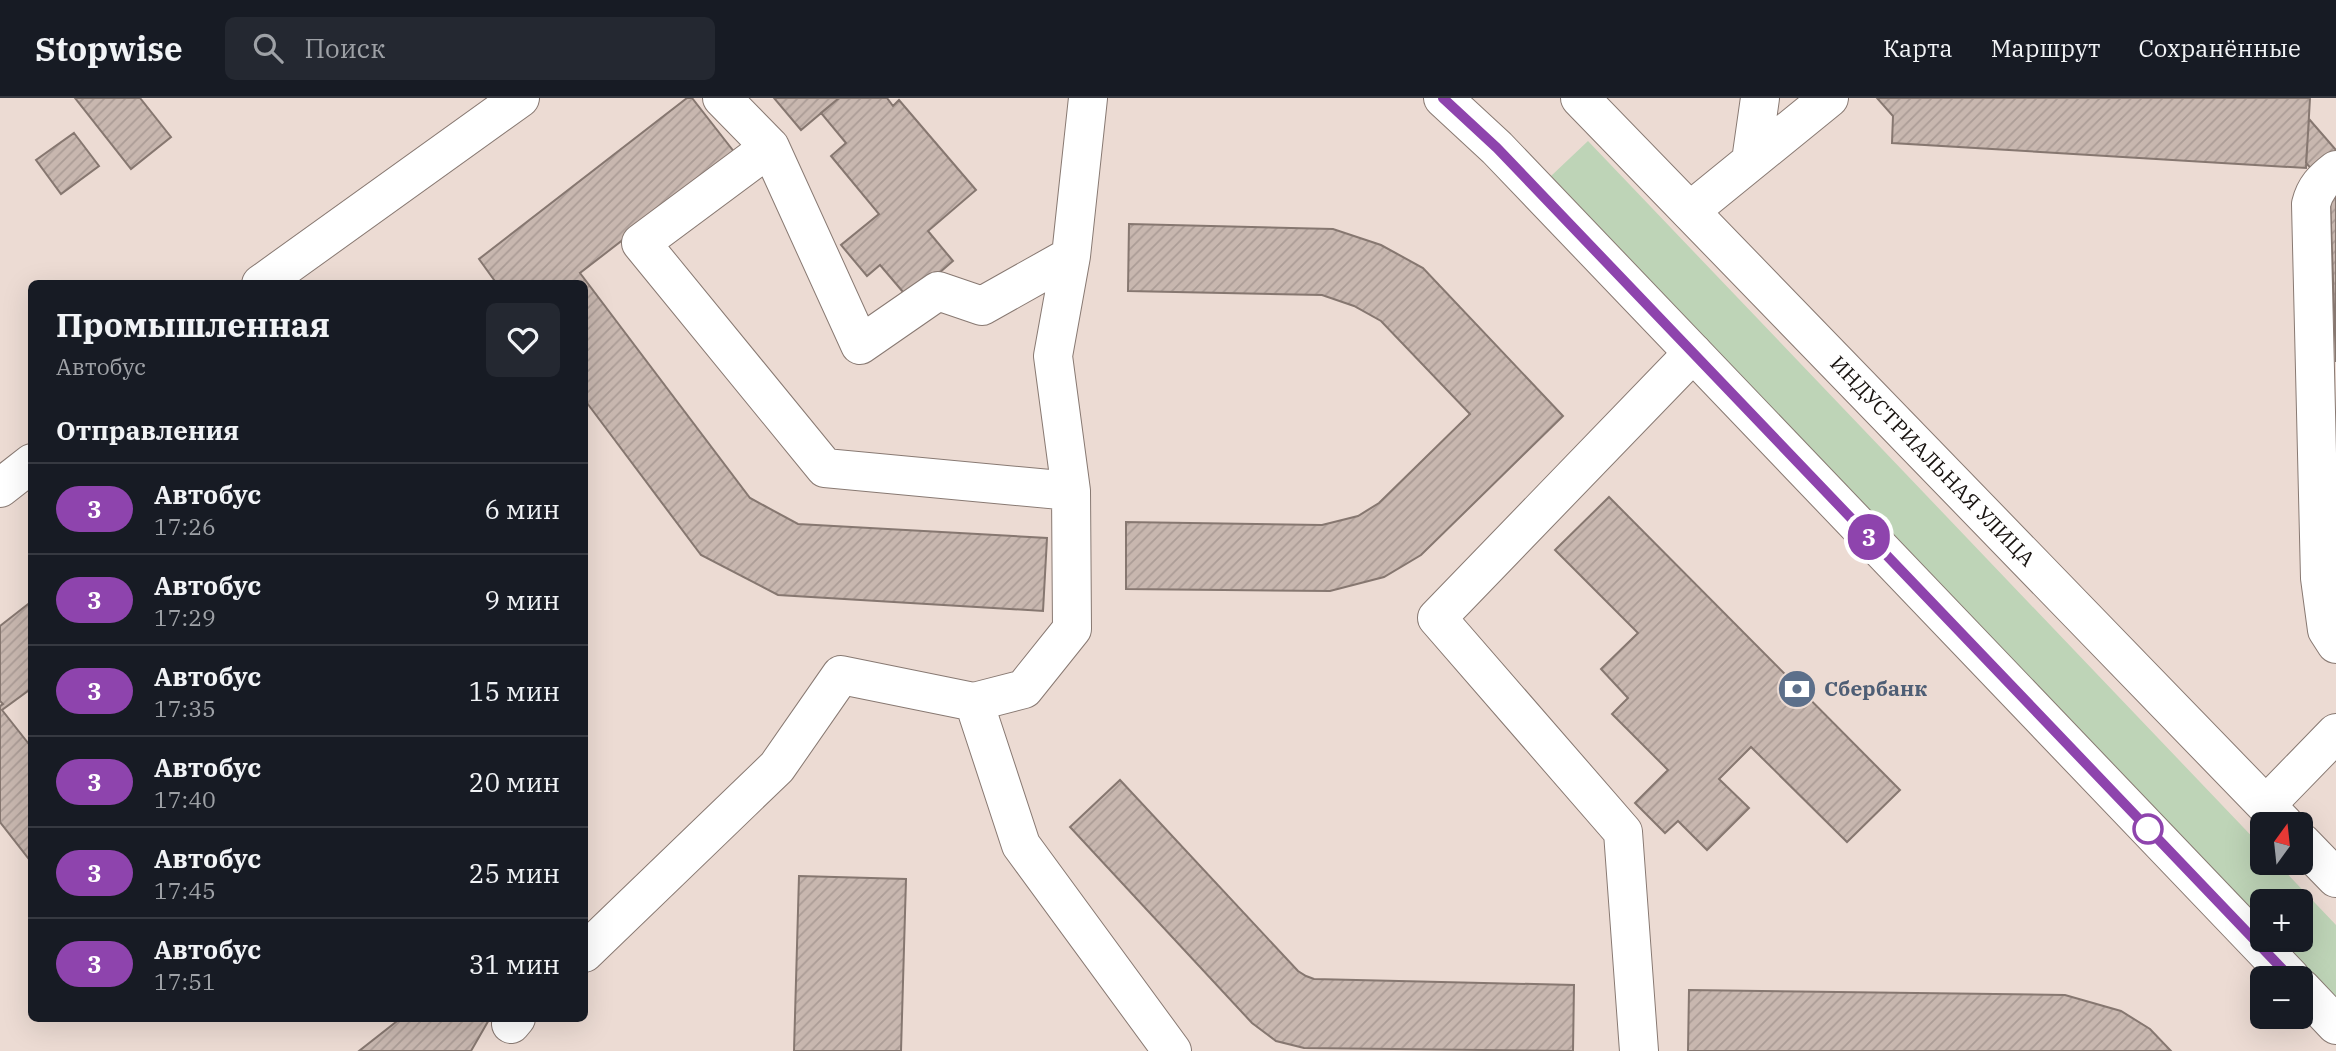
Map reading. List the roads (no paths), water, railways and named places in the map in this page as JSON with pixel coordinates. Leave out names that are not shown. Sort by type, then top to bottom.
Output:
[{"type":"main road","points":[[267,280],[520,98]]},
{"type":"main road","points":[[722,98],[770,147],[860,345],[938,291],[982,306],[1071,256]]},
{"type":"main road","points":[[588,949],[777,767],[841,675],[974,702],[1024,689],[1072,629],[1071,491],[1053,356],[1071,256],[1088,98]]},
{"type":"main road","points":[[1443,98],[1497,148],[2280,966]]},
{"type":"main road","name":"ИНДУСТРИАЛЬНАЯ УЛИЦА","points":[[1580,98],[2272,812]]},
{"type":"main road","points":[[1751,161],[1760,98]]},
{"type":"main road","points":[[1689,211],[1829,98]]},
{"type":"main road","points":[[770,147],[641,243],[825,468],[1071,491]]},
{"type":"main road","points":[[2336,170],[2322,181],[2314,192],[2311,204],[2320,578],[2327,630],[2336,644]]},
{"type":"main road","points":[[1639,1051],[1623,832],[1437,618],[1693,353]]},
{"type":"main road","points":[[0,488],[28,466]]},
{"type":"main road","points":[[974,702],[1021,845],[1172,1051]]},
{"type":"main road","points":[[2277,812],[2336,733]]},
{"type":"main road","points":[[2314,855],[2336,878]]},
{"type":"main road","points":[[2313,1001],[2336,1025]]},
{"type":"place","name":"Сбербанк","points":[[1797,689]]}]
